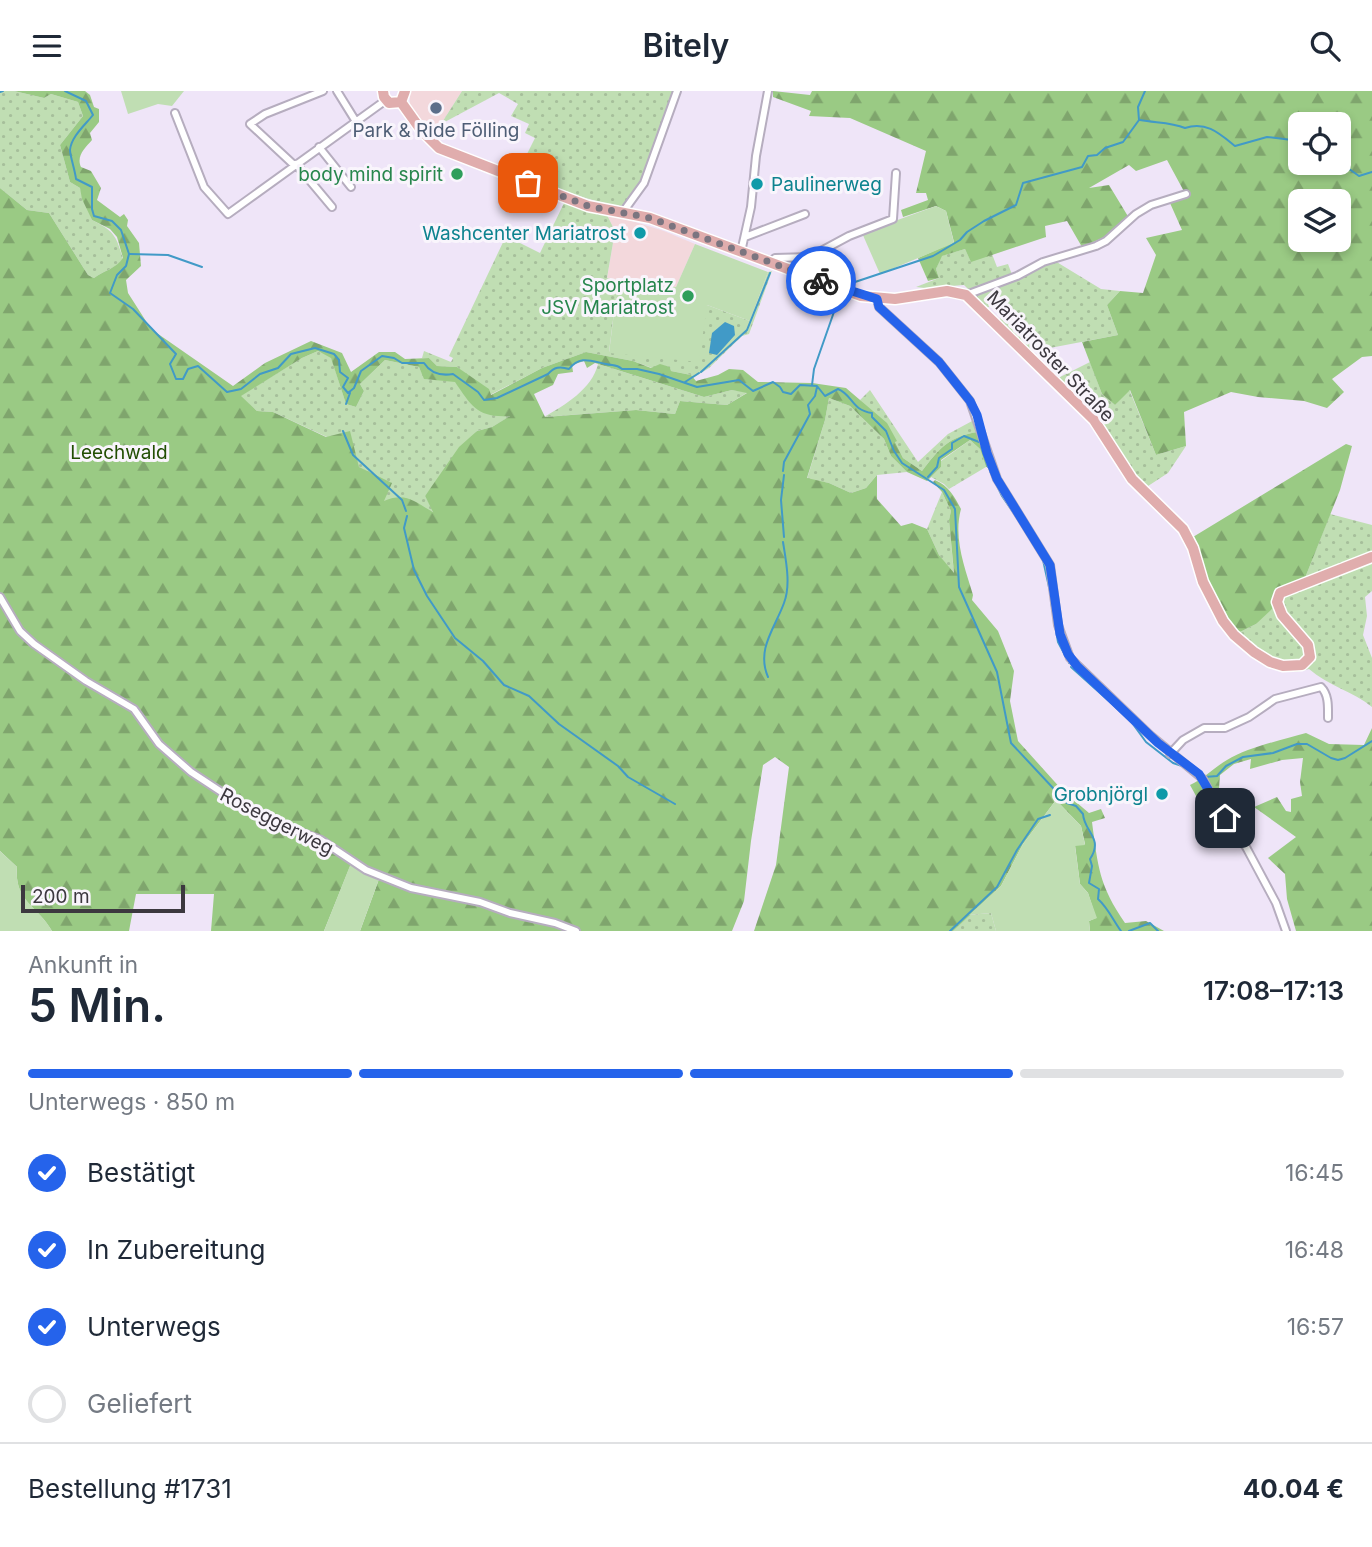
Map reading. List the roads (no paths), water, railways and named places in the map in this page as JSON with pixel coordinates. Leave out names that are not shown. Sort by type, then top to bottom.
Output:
[{"type":"main road","points":[[385,96],[393,104],[401,102],[405,91]]},
{"type":"main road","name":"Mariatroster Straße","points":[[401,102],[421,130],[444,151],[588,206],[650,218],[848,291],[877,299],[947,291],[966,295],[1088,413],[1132,479],[1183,529],[1193,548],[1203,582],[1223,621],[1234,635],[1259,656],[1283,666],[1306,663],[1310,653],[1308,645],[1282,615],[1278,597],[1287,589],[1372,557]]},
{"type":"street","points":[[323,91],[265,114],[250,124],[295,165],[332,207]]},
{"type":"street","points":[[337,91],[355,121]]},
{"type":"street","points":[[622,212],[642,187],[677,91]]},
{"type":"street","points":[[741,252],[768,91]]},
{"type":"street","points":[[175,113],[204,187],[228,214],[385,96]]},
{"type":"street","points":[[319,147],[351,187]]},
{"type":"street","points":[[770,263],[775,258],[810,257],[849,236],[893,219],[896,173]]},
{"type":"street","points":[[966,295],[1017,276],[1043,262],[1096,246],[1151,205],[1186,194]]},
{"type":"street","points":[[745,237],[805,213]]},
{"type":"street","points":[[877,299],[879,307],[939,362],[970,401],[997,479],[1050,565],[1058,625],[1070,658],[1170,754],[1203,779],[1220,812],[1247,847],[1276,903],[1286,931]]},
{"type":"street","name":"Roseggerweg","points":[[0,597],[20,631],[34,644],[74,674],[127,704],[141,716],[159,744],[191,772],[229,797],[271,821],[321,840],[366,870],[411,888],[480,902],[576,931]]},
{"type":"street","points":[[1170,754],[1183,740],[1204,728],[1225,728],[1249,717],[1275,699],[1311,688],[1321,688],[1325,692],[1328,718]]},
{"type":"water","points":[[725,322],[734,326],[735,335],[717,355],[709,353],[712,333]]},
{"type":"waterway","points":[[65,91],[86,101],[93,115],[71,145],[70,153],[76,179],[92,187],[94,216],[112,221],[121,230],[129,254],[126,266],[117,275],[110,293],[133,309],[176,354],[170,364],[176,379],[183,379],[188,369],[198,366],[227,392],[241,389],[260,374],[278,368],[291,354],[315,348],[334,354],[339,360],[340,372],[348,378],[343,387],[348,393],[354,388],[361,371],[382,356],[402,363],[424,363],[437,373],[453,374],[478,392],[484,400],[497,398],[560,367],[569,369],[577,362],[586,360],[659,374],[697,387],[739,380],[753,391],[773,382],[783,392],[791,394],[800,385],[817,386],[825,396],[838,389],[860,409],[872,413],[872,417],[886,431],[902,463],[944,490],[955,509],[959,587],[997,672],[1011,743],[1067,803],[1076,806],[1083,814],[1095,846],[1090,859],[1092,866],[1089,883],[1099,889],[1098,899],[1121,931]]},
{"type":"waterway","points":[[846,285],[933,256],[984,221],[1016,205],[1023,183],[1082,167],[1088,156],[1097,155],[1105,148],[1123,142],[1139,120],[1138,107],[1145,91]]},
{"type":"waterway","points":[[1140,120],[1185,128],[1206,127],[1235,146],[1267,137],[1288,140]]},
{"type":"waterway","points":[[1351,170],[1359,176],[1372,172]]},
{"type":"waterway","points":[[130,254],[168,255],[202,267]]},
{"type":"waterway","points":[[701,372],[747,330],[770,273]]},
{"type":"waterway","points":[[836,304],[839,297]]},
{"type":"waterway","points":[[812,385],[814,369],[835,309]]},
{"type":"waterway","points":[[685,382],[699,373]]},
{"type":"waterway","points":[[783,471],[784,462],[810,414],[808,405],[815,396],[817,387]]},
{"type":"waterway","points":[[346,404],[350,393]]},
{"type":"waterway","points":[[343,431],[353,455],[402,500],[406,511]]},
{"type":"waterway","points":[[928,477],[937,467],[939,458],[952,449],[952,443],[964,436],[979,442]]},
{"type":"waterway","points":[[981,446],[988,467]]},
{"type":"waterway","points":[[990,471],[1002,496],[1026,531]]},
{"type":"waterway","points":[[784,475],[781,500],[784,537]]},
{"type":"waterway","points":[[407,516],[404,528],[414,570],[427,596],[455,638],[483,661],[504,685],[529,696],[559,724],[618,766],[628,777],[675,804]]},
{"type":"waterway","points":[[768,677],[765,648],[787,589],[783,542]]},
{"type":"waterway","points":[[1043,560],[1051,596]]},
{"type":"waterway","points":[[1051,601],[1058,642],[1067,659]]},
{"type":"waterway","points":[[1071,667],[1130,720],[1146,742],[1173,763],[1185,767]]},
{"type":"waterway","points":[[1205,777],[1217,776],[1226,766],[1243,757],[1273,753],[1297,744],[1307,744],[1338,760],[1372,741]]},
{"type":"waterway","points":[[950,931],[997,887],[1038,819],[1050,815]]},
{"type":"waterway","points":[[1129,931],[1150,923],[1158,931]]},
{"type":"place","name":"Park & Ride Fölling","points":[[436,108]]},
{"type":"place","name":"body mind spirit","points":[[457,174]]},
{"type":"place","name":"Paulinerweg","points":[[757,184]]},
{"type":"place","name":"Washcenter Mariatrost","points":[[640,233]]},
{"type":"place","name":"Sportplatz JSV Mariatrost","points":[[688,296]]},
{"type":"place","name":"Grobnjörgl","points":[[1162,794]]},
{"type":"park label","name":"Leechwald","points":[[119,452]]}]
